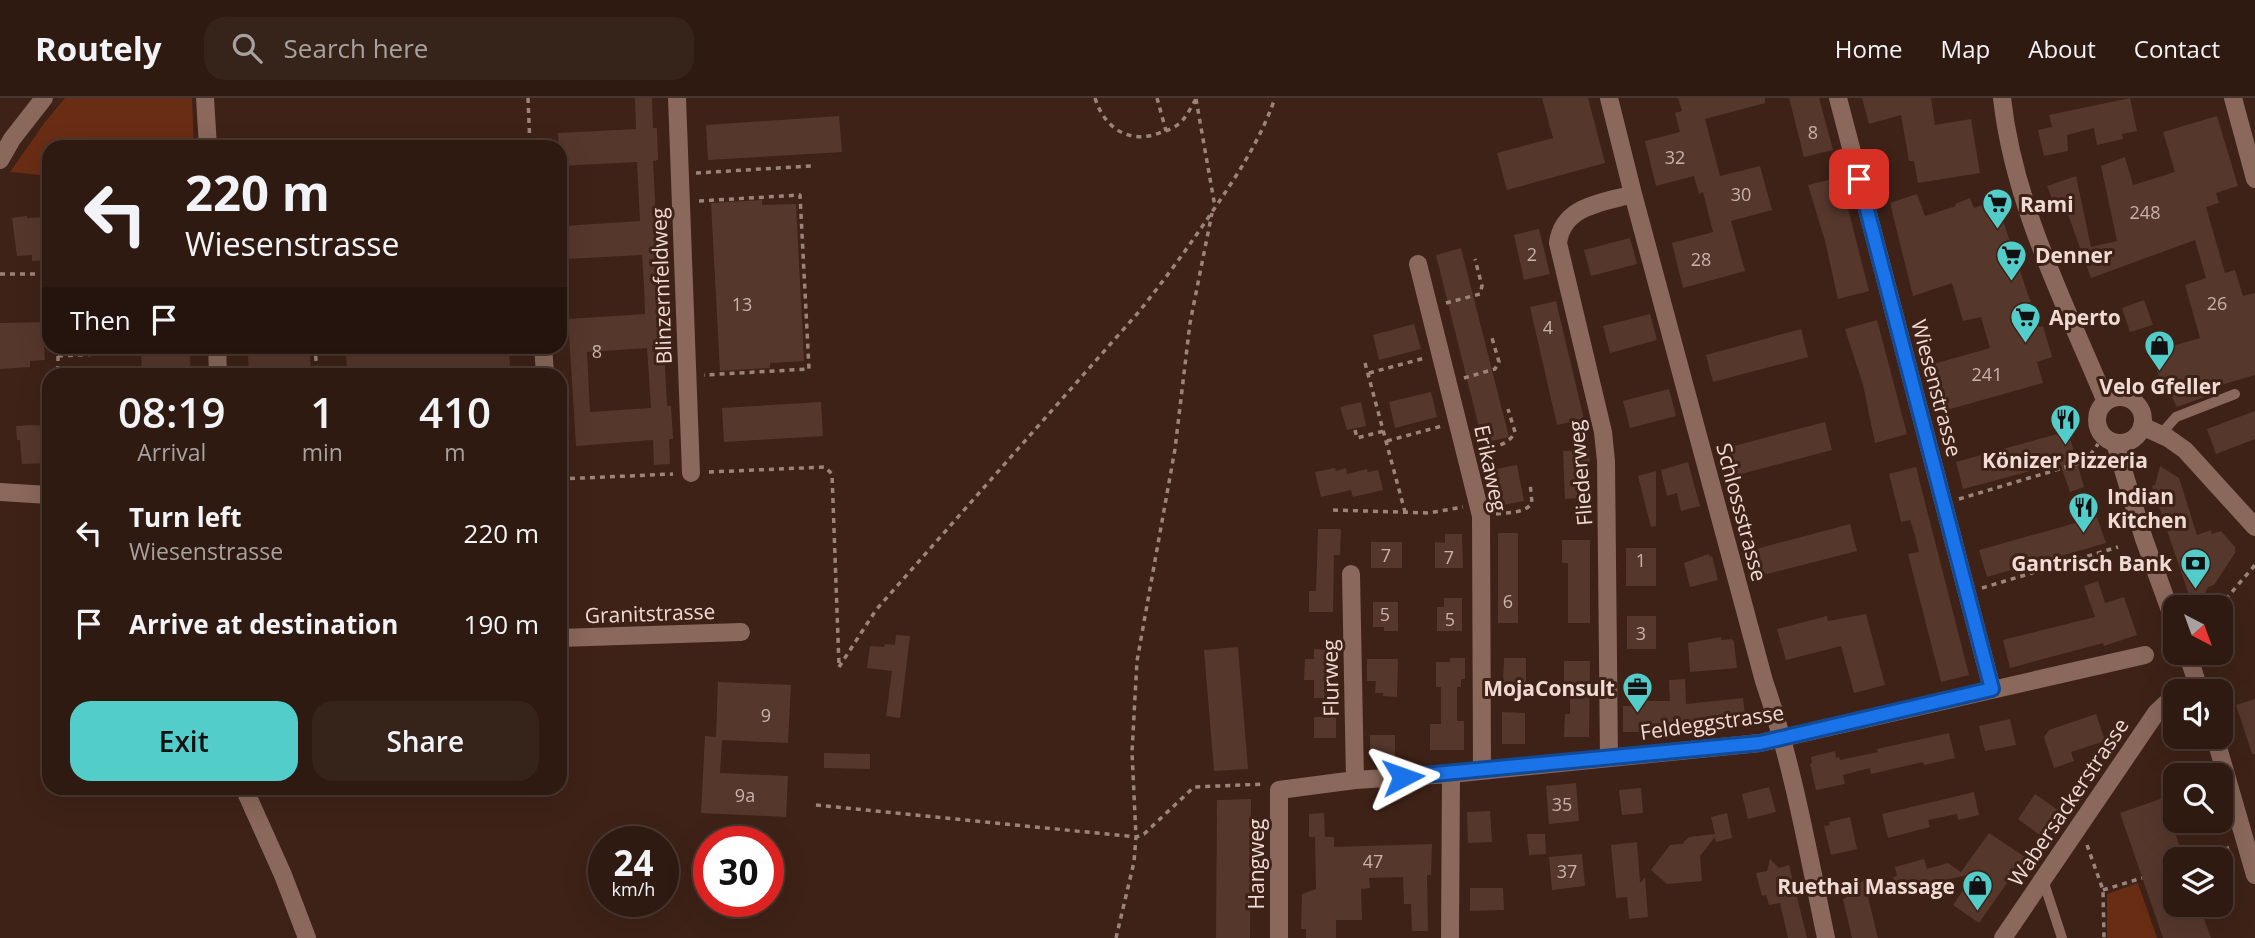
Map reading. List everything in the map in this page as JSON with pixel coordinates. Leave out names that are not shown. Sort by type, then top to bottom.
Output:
[{"type":"street","points":[[0,160],[44,98]]},
{"type":"street","points":[[205,98],[208,140]]},
{"type":"street","name":"Blinzernfeldweg","points":[[677,98],[691,473]]},
{"type":"street","name":"Schlossstrasse","points":[[1609,98],[1764,681],[1782,738],[1801,814],[1826,938]]},
{"type":"street","name":"Wiesenstrasse","points":[[1838,98],[1992,689]]},
{"type":"street","points":[[2002,98],[2011,153],[2025,206],[2106,402]]},
{"type":"street","points":[[2233,98],[2255,178]]},
{"type":"street","name":"Fliederweg","points":[[1609,758],[1606,461],[1603,432],[1558,243],[1563,226],[1575,212],[1633,194]]},
{"type":"street","name":"Erikaweg","points":[[1418,264],[1480,510],[1482,771]]},
{"type":"street","points":[[2109,440],[2130,441],[2137,436],[2143,426],[2143,415],[2135,402],[2120,397],[2106,402],[2097,415],[2099,430],[2109,440],[2164,595]]},
{"type":"street","points":[[2143,426],[2185,450],[2255,527]]},
{"type":"street","points":[[0,492],[42,495]]},
{"type":"street","name":"Flurweg","points":[[1351,574],[1355,780]]},
{"type":"street","name":"Granitstrasse","points":[[567,638],[741,632]]},
{"type":"street","name":"Feldeggstrasse","points":[[1279,790],[1355,780],[1451,774],[1760,743],[2145,655]]},
{"type":"street","name":"Wabersackerstrasse","points":[[2003,938],[2163,706]]},
{"type":"street","points":[[2218,749],[2255,875]]},
{"type":"street","points":[[1450,938],[1451,774]]},
{"type":"street","name":"Hangweg","points":[[1279,790],[1279,938]]},
{"type":"street","points":[[247,795],[283,875],[307,938]]},
{"type":"lane","points":[[2161,434],[2176,417],[2235,394]]},
{"type":"lane","points":[[2043,880],[2062,938]]},
{"type":"path","points":[[528,98],[530,140]]},
{"type":"path","points":[[1095,98],[1102,115],[1110,124],[1127,135],[1148,138],[1182,121],[1196,99]]},
{"type":"path","points":[[1157,98],[1166,131]]},
{"type":"path","points":[[567,479],[825,467],[830,470],[835,519],[839,667],[876,610],[1137,314],[1177,264],[1254,148],[1275,98]]},
{"type":"path","points":[[1196,99],[1215,208]]},
{"type":"path","points":[[680,174],[811,166]]},
{"type":"path","points":[[681,202],[800,195],[809,369],[688,376]]},
{"type":"path","points":[[1116,938],[1134,862],[1136,837],[1132,752],[1138,661],[1175,449],[1190,323],[1212,213]]},
{"type":"path","points":[[1429,308],[1480,294],[1482,286],[1475,259]]},
{"type":"path","points":[[0,274],[42,274]]},
{"type":"path","points":[[1448,383],[1495,369],[1499,362],[1492,338]]},
{"type":"path","points":[[58,368],[58,356],[101,354]]},
{"type":"path","points":[[1369,373],[1441,354]]},
{"type":"path","points":[[1365,363],[1405,512]]},
{"type":"path","points":[[1466,454],[1506,444],[1511,439],[1515,432],[1508,409]]},
{"type":"path","points":[[1387,441],[1438,426]]},
{"type":"path","points":[[1354,430],[1357,438],[1384,431]]},
{"type":"path","points":[[1944,503],[2087,461],[2109,440]]},
{"type":"path","points":[[1333,510],[1429,513],[1524,511],[1532,503],[1530,482]]},
{"type":"path","points":[[1966,592],[2118,547]]},
{"type":"path","points":[[2229,595],[2255,565]]},
{"type":"path","points":[[816,805],[1136,837],[1144,834],[1194,787],[1258,784]]},
{"type":"path","points":[[2079,827],[2095,863],[2103,890],[2104,938]]},
{"type":"path","points":[[2103,890],[2142,877]]},
{"type":"shaded area","points":[[65,98],[192,98],[194,140],[42,140],[42,175],[10,172]]},
{"type":"shaded area","points":[[2138,883],[2157,938],[2107,938],[2107,894]]},
{"type":"building","points":[[635,98],[652,98],[653,128],[657,128],[658,160],[653,161],[656,221],[662,220],[664,253],[658,254],[662,313],[667,312],[670,347],[664,347],[667,406],[671,406],[673,439],[669,439],[670,464],[654,465],[653,440],[576,446],[568,319],[645,314],[644,286],[642,255],[567,259],[567,226],[640,221],[637,162],[567,166],[567,140],[558,140],[558,133],[636,129]],"holes":[[[647,348],[651,408],[590,412],[587,352]]]},
{"type":"building","points":[[1542,98],[1588,98],[1605,163],[1507,190],[1497,153],[1553,138]]},
{"type":"building","points":[[1678,98],[1765,98],[1765,103],[1705,119],[1720,176],[1760,166],[1772,210],[1731,221],[1745,271],[1683,288],[1672,243],[1713,232],[1703,192],[1699,194],[1694,176],[1656,186],[1645,141],[1680,132],[1675,113],[1682,111]]},
{"type":"building","points":[[1789,98],[1819,98],[1833,150],[1804,157]]},
{"type":"building","points":[[1862,98],[1931,98],[1935,125],[1971,119],[1980,173],[1918,183],[1914,161],[1909,161],[1901,115],[1869,124]]},
{"type":"building","points":[[2130,98],[2137,131],[2122,134],[2123,139],[2097,145],[2094,128],[2067,135],[2068,151],[2044,156],[2038,130],[2052,127],[2049,115]]},
{"type":"building","points":[[839,116],[842,152],[708,160],[706,125]]},
{"type":"building","points":[[2217,116],[2238,186],[2216,193],[2219,203],[2206,207],[2225,273],[2235,270],[2243,296],[2255,293],[2255,375],[2207,389],[2210,395],[2177,407],[2168,389],[2164,391],[2153,359],[2157,357],[2149,334],[2163,329],[2169,347],[2200,338],[2185,285],[2206,278],[2195,240],[2091,278],[2066,209],[2057,212],[2047,186],[2076,176],[2091,247],[2117,241],[2101,166],[2125,157],[2133,185],[2175,172],[2163,132]]},
{"type":"building","points":[[1840,177],[1869,291],[1838,299],[1825,241],[1808,185]]},
{"type":"building","points":[[1917,194],[1925,216],[1956,206],[1955,204],[1970,198],[1974,208],[1996,200],[2039,327],[2043,326],[2052,357],[2037,362],[2043,383],[1943,411],[1930,365],[1990,348],[1981,317],[1963,321],[1952,283],[1913,296],[1890,203]]},
{"type":"building","points":[[762,200],[762,205],[796,204],[804,361],[770,363],[770,368],[720,371],[711,203]]},
{"type":"building","points":[[42,217],[42,260],[32,261],[32,255],[17,256],[12,218]]},
{"type":"building","points":[[1539,229],[1550,274],[1524,280],[1514,235]]},
{"type":"building","points":[[1630,238],[1637,264],[1591,276],[1584,250]]},
{"type":"building","points":[[1461,248],[1509,437],[1483,443],[1436,255]]},
{"type":"building","points":[[2144,300],[2153,325],[2130,332],[2122,308]]},
{"type":"building","points":[[1556,301],[1584,419],[1557,425],[1530,307]]},
{"type":"building","points":[[1650,314],[1657,340],[1610,353],[1603,326]]},
{"type":"building","points":[[1877,320],[1907,434],[1875,443],[1863,385],[1845,329]]},
{"type":"building","points":[[42,322],[42,354],[44,354],[45,360],[30,361],[30,367],[0,369],[0,323]]},
{"type":"building","points":[[1414,324],[1421,349],[1379,360],[1373,335]]},
{"type":"building","points":[[1801,329],[1808,357],[1713,382],[1706,355]]},
{"type":"building","points":[[141,354],[190,354],[191,368],[142,368]]},
{"type":"building","points":[[310,354],[311,368],[249,368],[248,356]]},
{"type":"building","points":[[346,354],[509,354],[510,367],[493,368],[347,368]]},
{"type":"building","points":[[1669,389],[1676,416],[1630,428],[1623,401]]},
{"type":"building","points":[[1431,392],[1437,417],[1395,428],[1389,402]]},
{"type":"building","points":[[821,402],[823,436],[724,442],[722,408]]},
{"type":"building","points":[[1361,402],[1366,426],[1347,430],[1340,407]]},
{"type":"building","points":[[2255,411],[2255,439],[2216,454],[2207,429]]},
{"type":"building","points":[[1825,422],[1832,450],[1737,475],[1730,447]]},
{"type":"building","points":[[16,426],[42,426],[42,463],[22,464]]},
{"type":"building","points":[[2068,431],[2084,487],[2070,492],[2060,463],[1963,489],[1956,462]]},
{"type":"building","points":[[1589,450],[1592,497],[1565,499],[1563,451]]},
{"type":"building","points":[[1688,462],[1700,506],[1681,511],[1677,493],[1667,496],[1661,470]]},
{"type":"building","points":[[1517,465],[1524,501],[1498,506],[1491,470]]},
{"type":"building","points":[[2160,466],[2179,478],[2197,535],[2211,530],[2212,534],[2221,531],[2235,547],[2235,553],[2214,585],[2208,587],[2204,595],[2189,595],[2152,486],[2155,485]]},
{"type":"building","points":[[1916,467],[1969,675],[1941,682],[1908,554],[1919,552],[1915,535],[1910,520],[1901,522],[1889,474]]},
{"type":"building","points":[[1335,468],[1336,471],[1346,468],[1347,474],[1367,469],[1368,472],[1378,470],[1383,490],[1353,497],[1351,490],[1321,497],[1315,472]]},
{"type":"building","points":[[1656,471],[1656,526],[1651,527],[1638,476]]},
{"type":"building","points":[[2097,517],[2106,543],[1987,577],[1979,550]]},
{"type":"building","points":[[1850,524],[1857,551],[1763,575],[1756,549]]},
{"type":"building","points":[[1318,529],[1341,529],[1340,555],[1334,555],[1333,612],[1309,612],[1309,591],[1316,591]]},
{"type":"building","points":[[1498,533],[1518,533],[1518,623],[1498,623]]},
{"type":"building","points":[[1445,534],[1462,534],[1463,568],[1435,568],[1435,542],[1445,543]]},
{"type":"building","points":[[1562,540],[1590,540],[1590,623],[1568,623],[1568,563],[1562,563]]},
{"type":"building","points":[[1371,542],[1402,542],[1402,568],[1371,568]]},
{"type":"building","points":[[1626,548],[1656,548],[1656,586],[1626,586]]},
{"type":"building","points":[[1709,554],[1712,556],[1718,580],[1690,587],[1684,563]]},
{"type":"building","points":[[2098,581],[2105,603],[2124,597],[2137,635],[2104,646],[2103,643],[2010,668],[2003,640],[2095,617],[2084,586]]},
{"type":"building","points":[[1444,598],[1462,598],[1462,631],[1437,631],[1437,607],[1444,607]]},
{"type":"building","points":[[1373,602],[1398,602],[1398,631],[1384,631],[1384,627],[1373,627]]},
{"type":"building","points":[[1866,614],[1885,685],[1854,693],[1841,646],[1786,660],[1777,629],[1827,616],[1828,621]]},
{"type":"building","points":[[1627,616],[1656,616],[1656,649],[1627,649]]},
{"type":"building","points":[[896,635],[910,636],[900,718],[886,716],[892,671],[867,668],[870,646],[895,645]]},
{"type":"building","points":[[1721,637],[1721,640],[1732,639],[1734,642],[1737,668],[1690,672],[1688,643]]},
{"type":"building","points":[[1238,647],[1248,769],[1214,771],[1204,650]]},
{"type":"building","points":[[1314,649],[1328,650],[1327,698],[1314,698],[1314,680],[1304,680],[1305,659],[1314,659]]},
{"type":"building","points":[[1450,658],[1465,658],[1465,679],[1461,679],[1461,687],[1457,687],[1457,721],[1464,721],[1464,750],[1430,750],[1430,724],[1441,724],[1441,687],[1436,687],[1436,662],[1450,662]]},
{"type":"building","points":[[1504,658],[1526,658],[1526,683],[1503,683]]},
{"type":"building","points":[[1367,659],[1398,659],[1397,697],[1375,693],[1376,681],[1367,681]]},
{"type":"building","points":[[1564,661],[1590,661],[1589,737],[1564,737],[1565,714],[1570,714],[1570,683],[1564,683]]},
{"type":"building","points":[[1685,679],[1686,704],[1743,698],[1746,723],[1692,729],[1656,729],[1656,732],[1623,732],[1623,706],[1643,706],[1643,701],[1670,701],[1669,680]]},
{"type":"building","points":[[718,682],[791,685],[788,743],[722,740],[720,773],[788,776],[786,817],[701,813],[705,736],[716,737]]},
{"type":"building","points":[[2255,699],[2255,754],[2252,754],[2236,705]]},
{"type":"building","points":[[1502,712],[1525,713],[1525,744],[1502,744]]},
{"type":"building","points":[[2096,714],[2105,741],[2071,752],[2074,761],[2054,768],[2044,737],[2049,730]]},
{"type":"building","points":[[1314,717],[1336,717],[1336,738],[1314,738]]},
{"type":"building","points":[[2010,719],[2016,745],[1985,751],[1979,726]]},
{"type":"building","points":[[1949,733],[1955,758],[1871,774],[1870,768],[1843,775],[1845,784],[1816,790],[1811,757],[1835,751],[1836,758],[1839,757],[1840,760]]},
{"type":"building","points":[[1370,735],[1395,735],[1395,756],[1370,756]]},
{"type":"building","points":[[824,753],[870,754],[870,769],[824,768]]},
{"type":"building","points":[[1576,783],[1579,821],[1549,824],[1546,786]]},
{"type":"building","points":[[1769,787],[1776,812],[1748,819],[1742,794]]},
{"type":"building","points":[[1641,788],[1643,813],[1622,815],[1619,790]]},
{"type":"building","points":[[1974,792],[1979,815],[1958,820],[1957,814],[1928,820],[1930,827],[1888,838],[1882,814]]},
{"type":"building","points":[[2035,794],[2058,810],[2040,835],[2018,819]]},
{"type":"building","points":[[2163,798],[2163,833],[2175,833],[2180,847],[2163,847],[2163,917],[2203,917],[2211,938],[2163,938],[2120,813]]},
{"type":"building","points":[[1251,799],[1250,938],[1216,938],[1217,800]]},
{"type":"building","points":[[1490,811],[1492,842],[1468,843],[1467,812]]},
{"type":"building","points":[[1324,813],[1325,837],[1309,837],[1309,814]]},
{"type":"building","points":[[1727,813],[1732,838],[1716,842],[1715,837],[1700,856],[1702,881],[1667,884],[1651,870],[1670,845],[1682,844],[1689,837],[1715,834],[1711,817]]},
{"type":"building","points":[[1850,817],[1857,849],[1831,855],[1824,826],[1830,825],[1829,822]]},
{"type":"building","points":[[1989,833],[2025,857],[1979,923],[1953,905],[1975,873],[1897,892],[1893,877],[1897,876],[1895,867],[1924,859],[1927,869],[1948,863],[1961,872]]},
{"type":"building","points":[[1527,834],[1545,834],[1546,854],[1529,855]]},
{"type":"building","points":[[1315,837],[1334,837],[1334,847],[1432,844],[1431,875],[1427,875],[1428,931],[1412,931],[1411,904],[1404,904],[1403,877],[1369,878],[1370,888],[1361,889],[1362,920],[1336,920],[1336,938],[1306,938],[1306,929],[1301,929],[1302,894],[1316,889]]},
{"type":"building","points":[[1637,842],[1640,883],[1645,877],[1648,917],[1629,919],[1627,897],[1616,898],[1611,845]]},
{"type":"building","points":[[1582,854],[1585,886],[1552,890],[1549,857]]},
{"type":"building","points":[[1770,859],[1779,868],[1789,865],[1807,938],[1788,938],[1780,903],[1769,905],[1766,895],[1762,896],[1756,873],[1767,871]]},
{"type":"building","points":[[1864,881],[1878,938],[1852,938],[1843,899],[1846,898],[1843,886]]},
{"type":"building","points":[[1470,888],[1503,888],[1504,910],[1470,911]]},
{"type":"place","name":"Rami","points":[[1997,231]]},
{"type":"place","name":"Denner","points":[[2012,282]]},
{"type":"place","name":"Aperto","points":[[2026,344]]},
{"type":"place","name":"Velo Gfeller","points":[[2160,373]]},
{"type":"place","name":"Könizer Pizzeria","points":[[2065,447]]},
{"type":"place","name":"Indian Kitchen","points":[[2084,535]]},
{"type":"place","name":"Gantrisch Bank","points":[[2195,590]]},
{"type":"place","name":"MojaConsult","points":[[1638,715]]},
{"type":"place","name":"Ruethai Massage","points":[[1978,913]]},
{"type":"route","points":[[1403,777],[1760,743],[1992,689],[1859,179]]}]
